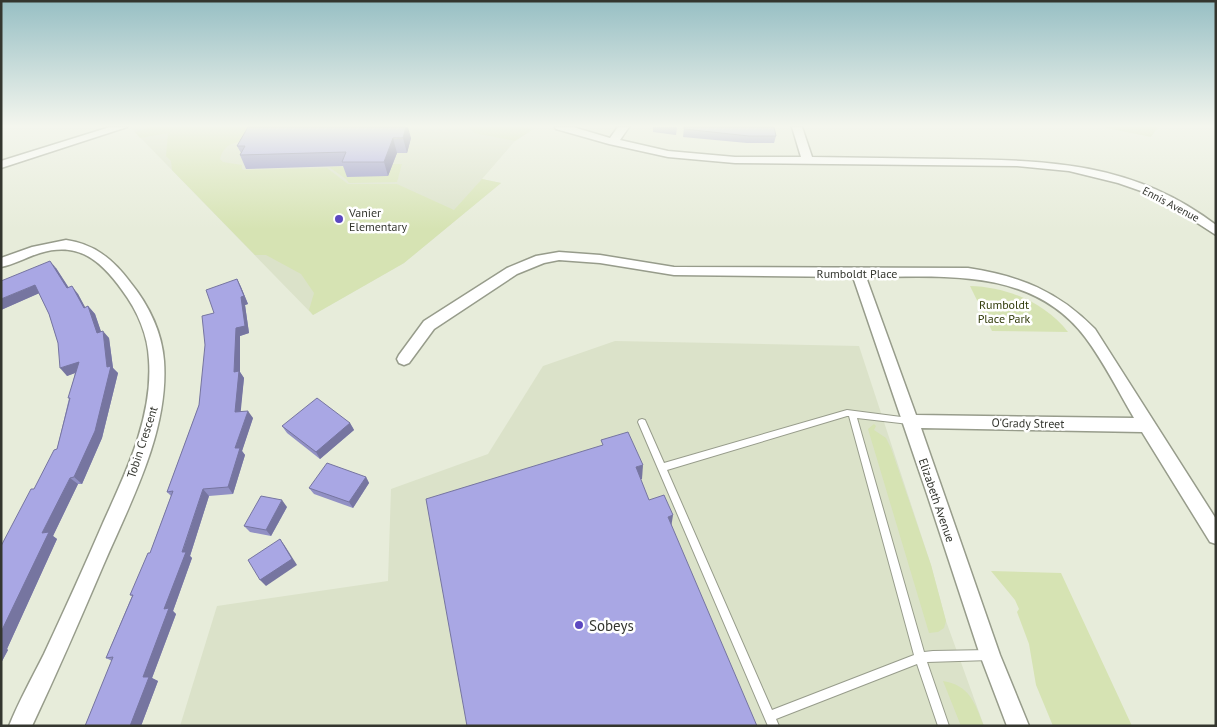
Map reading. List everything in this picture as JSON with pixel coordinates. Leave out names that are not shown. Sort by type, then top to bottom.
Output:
[{"type":"street","points":[[1,165],[14,161]]},
{"type":"street","name":"Ennis Avenue","points":[[745,161],[1026,163],[1072,167],[1109,176],[1138,186],[1192,213],[1216,231]]},
{"type":"street","name":"Tobin Crescent","points":[[1,263],[51,245],[77,245],[88,248],[117,273],[134,296],[148,323],[155,345],[157,370],[156,397],[138,461],[48,670],[20,726]]},
{"type":"street","name":"Rumboldt Place","points":[[404,359],[429,325],[512,271],[541,259],[559,256],[674,271],[968,273],[1012,281],[1034,289],[1058,303],[1085,328],[1216,536]]},
{"type":"street","name":"Elizabeth Avenue","points":[[858,273],[936,494],[990,655],[1018,726]]},
{"type":"street","name":"O'Grady Street","points":[[909,421],[1147,425]]},
{"type":"lane","points":[[852,413],[920,658],[944,726]]},
{"type":"lane","points":[[661,468],[852,413],[909,421]]},
{"type":"lane","points":[[642,422],[772,721],[920,658],[990,655]]},
{"type":"shaded area","name":"Vanier Elementary","points":[[163,161],[498,161],[482,179],[501,183],[404,263],[313,315]]},
{"type":"shaded area","points":[[615,341],[859,346],[931,565],[946,621],[984,726],[180,726],[217,606],[388,581],[391,489],[488,454],[543,366]]},
{"type":"green space","points":[[171,161],[222,161],[242,165],[244,170],[327,168],[348,184],[397,184],[454,210],[482,179],[501,183],[404,263],[313,315],[309,310],[314,293],[301,274],[266,255],[255,255],[172,170]]},
{"type":"green space","points":[[392,164],[402,164],[397,182],[349,183],[329,167],[351,166],[388,176]]},
{"type":"green space","name":"Rumboldt Place Park","points":[[970,286],[998,289],[1024,298],[1048,312],[1068,332],[992,331]]},
{"type":"green space","points":[[874,424],[876,426],[874,430],[886,438],[891,448],[931,565],[946,621],[944,628],[938,632],[929,633],[868,429]]},
{"type":"green space","points":[[991,571],[1061,573],[1132,726],[1053,726],[1036,685],[1029,644],[1017,612],[1019,609],[1015,600]]},
{"type":"green space","points":[[943,681],[952,683],[965,691],[974,703],[984,726],[961,726]]},
{"type":"building","points":[[342,161],[384,161],[384,162]]},
{"type":"building","points":[[50,261],[67,288],[72,286],[84,308],[88,306],[97,333],[103,331],[107,367],[111,366],[95,431],[74,477],[70,478],[42,533],[49,532],[1,632],[1,546],[31,489],[34,489],[54,450],[57,449],[70,398],[68,398],[79,362],[60,368],[58,343],[49,314],[35,285],[1,299],[1,281]]},
{"type":"building","points":[[237,279],[244,296],[241,297],[245,326],[236,328],[234,372],[239,371],[235,412],[248,411],[235,448],[240,448],[228,487],[203,489],[182,552],[186,552],[164,609],[169,608],[143,677],[149,677],[130,726],[85,726],[113,657],[106,658],[133,595],[130,595],[148,553],[150,553],[173,491],[167,492],[199,405],[205,345],[202,316],[214,313],[206,290]]},
{"type":"building","points":[[317,398],[350,423],[316,452],[282,426]]},
{"type":"building","name":"Sobeys","points":[[628,432],[643,465],[636,467],[649,500],[664,495],[673,515],[668,517],[757,726],[467,726],[426,499],[603,445],[601,440]]},
{"type":"building","points":[[327,463],[366,477],[349,502],[309,488]]},
{"type":"building","points":[[261,496],[282,500],[266,530],[244,526]]},
{"type":"building","points":[[280,539],[292,559],[260,580],[248,560]]},
{"type":"place","name":"Vanier Elementary","points":[[339,219]]},
{"type":"place","name":"Sobeys","points":[[579,625]]}]
